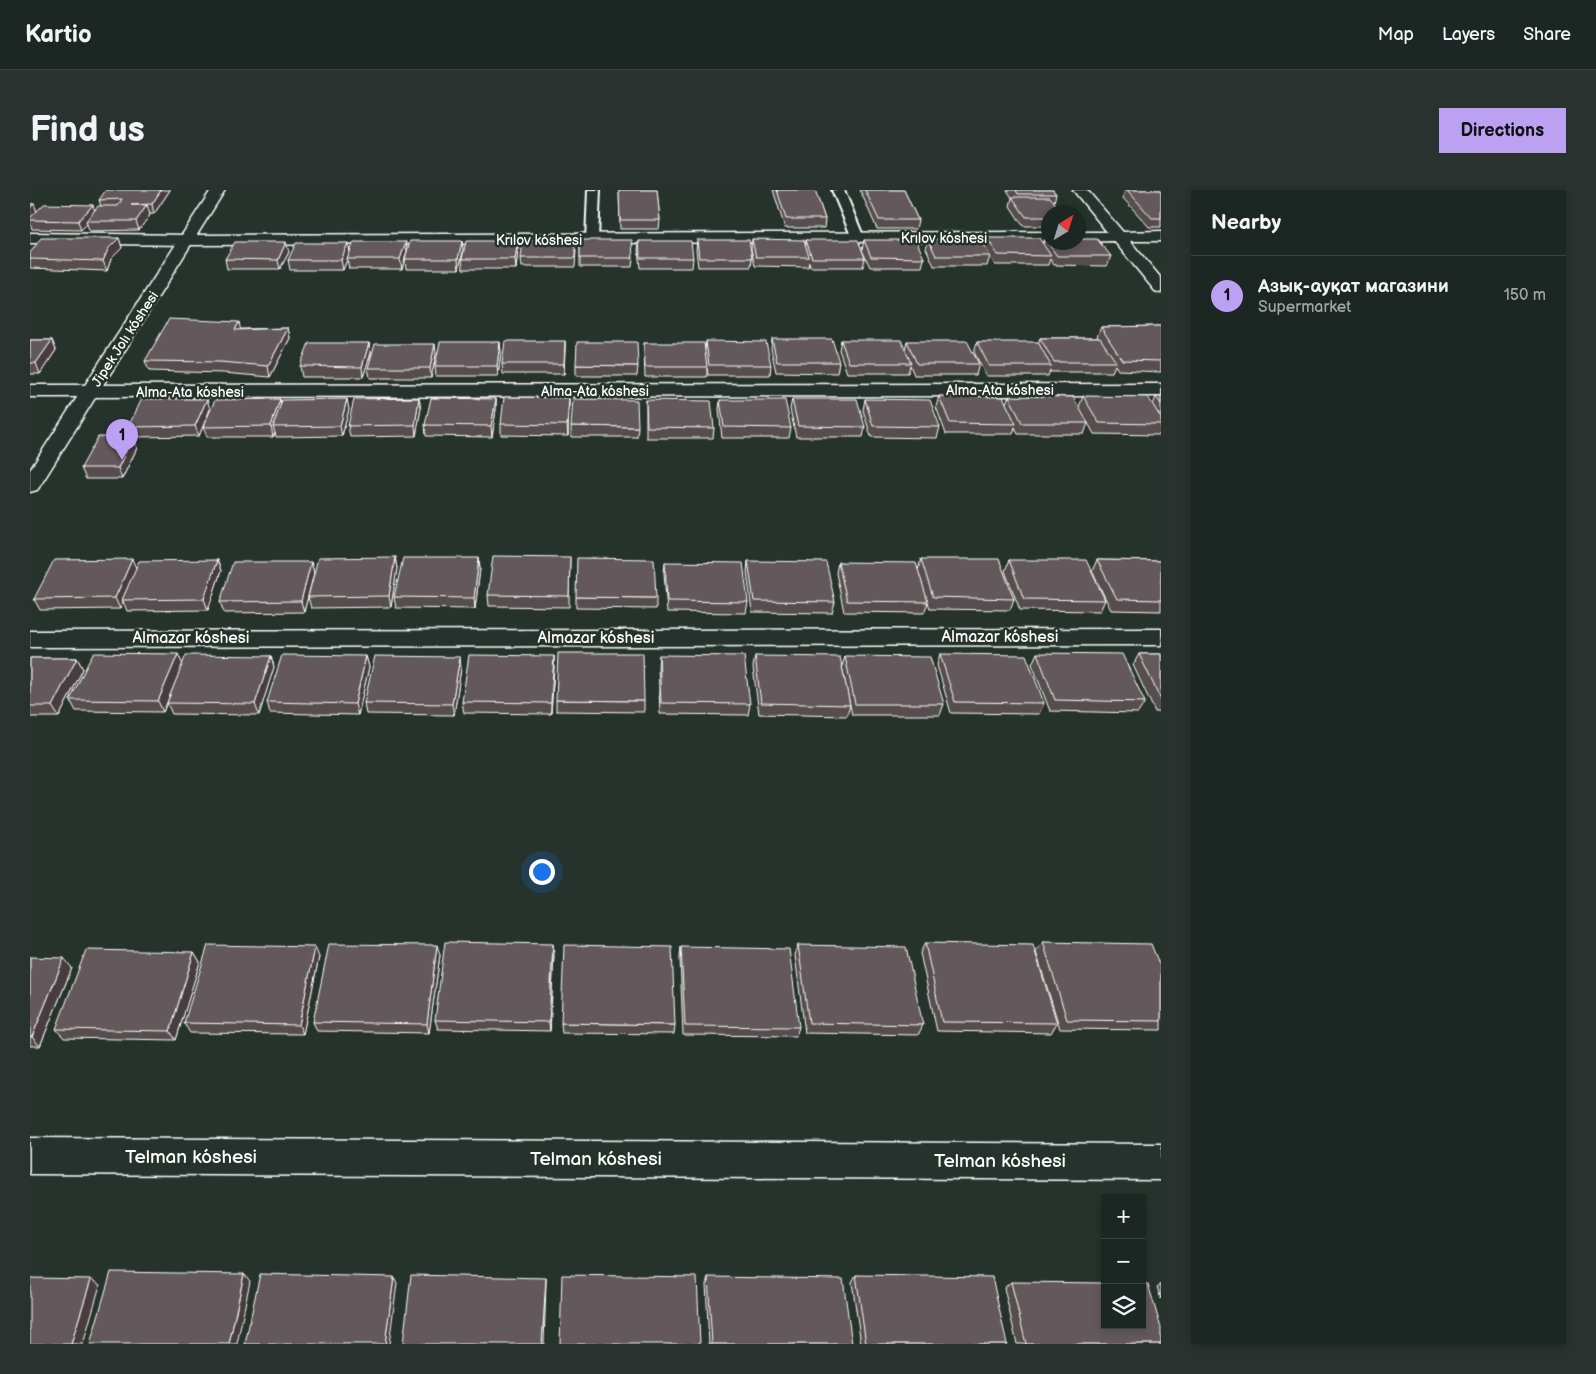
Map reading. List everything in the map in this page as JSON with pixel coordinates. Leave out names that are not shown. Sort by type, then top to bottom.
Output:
[{"type":"street","name":"Jipek Jolı kóshesi","points":[[30,486],[218,190]]},
{"type":"street","points":[[1080,190],[1161,288]]},
{"type":"street","points":[[1086,237],[1161,236]]},
{"type":"street","name":"Krılov kóshesi","points":[[30,238],[592,240],[1041,237]]},
{"type":"street","name":"Alma-Ata kóshesi","points":[[30,391],[1161,390]]},
{"type":"street","name":"Almazar kóshesi","points":[[30,639],[1161,637]]},
{"type":"street","name":"Telman kóshesi","points":[[30,1156],[1161,1162]]},
{"type":"lane","points":[[592,240],[594,190]]},
{"type":"lane","points":[[838,190],[858,238]]},
{"type":"building","points":[[106,190],[161,190],[152,204],[131,205],[147,205],[136,221],[86,221],[98,206],[118,206],[122,199],[99,200]]},
{"type":"building","points":[[619,190],[657,190],[660,220],[620,220]]},
{"type":"building","points":[[777,190],[815,190],[825,219],[786,219]]},
{"type":"building","points":[[865,190],[904,190],[918,220],[879,220]]},
{"type":"building","points":[[1016,190],[1053,190],[1056,194],[1018,194]]},
{"type":"building","points":[[1127,190],[1161,190],[1161,218],[1152,218]]},
{"type":"building","points":[[1012,197],[1050,197],[1056,205],[1041,205],[1041,217],[1026,217]]},
{"type":"building","points":[[44,204],[93,205],[78,221],[30,220]]},
{"type":"building","points":[[41,238],[119,238],[108,249],[103,261],[30,259],[30,253]]},
{"type":"building","points":[[987,238],[1039,238],[1041,250],[1047,250],[1051,256],[998,255]]},
{"type":"building","points":[[752,239],[804,240],[809,257],[756,257]]},
{"type":"building","points":[[928,239],[980,239],[990,256],[936,256]]},
{"type":"building","points":[[1086,239],[1097,239],[1111,256],[1057,256],[1053,250],[1086,250]]},
{"type":"building","points":[[523,240],[575,240],[575,258],[521,258]]},
{"type":"building","points":[[580,240],[632,240],[633,258],[580,258]]},
{"type":"building","points":[[697,240],[749,240],[752,258],[699,258]]},
{"type":"building","points":[[806,240],[858,240],[865,258],[812,258]]},
{"type":"building","points":[[864,240],[916,240],[924,258],[871,257]]},
{"type":"building","points":[[410,241],[462,241],[458,259],[405,259]]},
{"type":"building","points":[[466,241],[518,241],[515,259],[462,259]]},
{"type":"building","points":[[639,241],[691,241],[693,258],[640,258]]},
{"type":"building","points":[[235,242],[286,242],[278,260],[225,259]]},
{"type":"building","points":[[354,242],[406,242],[400,259],[347,259]]},
{"type":"building","points":[[296,243],[348,243],[341,260],[288,260]]},
{"type":"building","points":[[169,319],[239,322],[235,330],[288,328],[268,366],[220,362],[145,361]]},
{"type":"building","points":[[1161,326],[1161,361],[1122,360],[1101,327]]},
{"type":"building","points":[[1040,338],[1100,338],[1116,362],[1054,362]]},
{"type":"building","points":[[772,339],[832,339],[839,362],[777,362]]},
{"type":"building","points":[[30,340],[52,340],[36,363],[30,363]]},
{"type":"building","points":[[841,340],[901,340],[911,363],[849,363]]},
{"type":"building","points":[[505,341],[565,341],[564,364],[502,364]]},
{"type":"building","points":[[706,341],[766,342],[771,365],[709,365]]},
{"type":"building","points":[[907,341],[967,341],[979,364],[917,364]]},
{"type":"building","points":[[440,342],[500,342],[497,366],[435,366]]},
{"type":"building","points":[[577,342],[637,342],[638,366],[576,365]]},
{"type":"building","points":[[977,342],[1038,342],[1051,366],[989,366]]},
{"type":"building","points":[[309,343],[369,343],[362,367],[300,366]]},
{"type":"building","points":[[644,343],[704,343],[707,367],[645,367]]},
{"type":"building","points":[[375,344],[435,344],[430,368],[368,368]]},
{"type":"building","points":[[939,396],[1003,397],[1016,424],[950,423]]},
{"type":"building","points":[[1009,396],[1073,397],[1088,423],[1022,423]]},
{"type":"building","points":[[1083,396],[1148,397],[1161,418],[1161,424],[1099,423]]},
{"type":"building","points":[[504,397],[569,398],[567,425],[501,424]]},
{"type":"building","points":[[1156,397],[1161,397],[1161,404]]},
{"type":"building","points":[[419,398],[415,425],[348,426],[354,399]]},
{"type":"building","points":[[431,398],[496,399],[491,426],[425,425]]},
{"type":"building","points":[[142,399],[207,399],[195,426],[128,427]]},
{"type":"building","points":[[280,399],[271,426],[203,427],[215,400]]},
{"type":"building","points":[[347,399],[340,426],[273,427],[282,400]]},
{"type":"building","points":[[573,399],[637,400],[638,427],[571,426]]},
{"type":"building","points":[[792,399],[857,399],[865,427],[798,426]]},
{"type":"building","points":[[865,399],[930,400],[940,427],[873,426]]},
{"type":"building","points":[[646,400],[711,401],[714,428],[647,427]]},
{"type":"building","points":[[720,400],[785,400],[791,428],[724,427]]},
{"type":"building","points":[[98,437],[133,437],[118,468],[81,468]]},
{"type":"building","points":[[493,556],[570,557],[569,596],[488,595]]},
{"type":"building","points":[[395,557],[389,596],[308,597],[318,558]]},
{"type":"building","points":[[403,558],[479,558],[474,598],[394,597]]},
{"type":"building","points":[[577,558],[654,559],[656,598],[576,597]]},
{"type":"building","points":[[132,559],[115,598],[34,599],[54,560]]},
{"type":"building","points":[[921,559],[999,559],[1014,599],[933,597]]},
{"type":"building","points":[[217,560],[204,599],[122,600],[139,561]]},
{"type":"building","points":[[1009,560],[1086,560],[1105,600],[1024,599]]},
{"type":"building","points":[[1097,560],[1161,561],[1161,600],[1117,599]]},
{"type":"building","points":[[748,561],[826,562],[835,602],[754,601]]},
{"type":"building","points":[[233,562],[311,562],[301,601],[220,602]]},
{"type":"building","points":[[665,562],[743,563],[748,602],[667,601]]},
{"type":"building","points":[[838,562],[916,563],[928,602],[847,601]]},
{"type":"building","points":[[93,653],[178,654],[158,701],[70,700]]},
{"type":"building","points":[[558,653],[643,653],[644,701],[556,700]]},
{"type":"building","points":[[1037,653],[1122,654],[1145,702],[1055,700]]},
{"type":"building","points":[[940,654],[1026,655],[1044,703],[955,702]]},
{"type":"building","points":[[1139,654],[1161,654],[1161,700]]},
{"type":"building","points":[[186,655],[271,656],[255,704],[167,703]]},
{"type":"building","points":[[282,655],[366,656],[355,704],[267,702]]},
{"type":"building","points":[[469,655],[554,656],[551,703],[462,702]]},
{"type":"building","points":[[659,655],[744,656],[750,704],[661,703]]},
{"type":"building","points":[[375,656],[460,657],[452,704],[364,703]]},
{"type":"building","points":[[755,656],[840,657],[850,705],[761,703]]},
{"type":"building","points":[[845,656],[930,657],[944,704],[855,704]]},
{"type":"building","points":[[30,658],[77,658],[52,706],[30,706]]},
{"type":"building","points":[[445,942],[553,944],[549,1022],[435,1020]]},
{"type":"building","points":[[1043,942],[1151,944],[1161,969],[1161,1021],[1067,1020]]},
{"type":"building","points":[[925,943],[1033,945],[1057,1023],[942,1022]]},
{"type":"building","points":[[329,944],[437,945],[427,1024],[313,1022]]},
{"type":"building","points":[[208,945],[315,947],[299,1025],[184,1023]]},
{"type":"building","points":[[564,945],[672,947],[675,1025],[561,1023]]},
{"type":"building","points":[[798,945],[906,947],[923,1025],[809,1023]]},
{"type":"building","points":[[681,947],[789,949],[799,1027],[685,1026]]},
{"type":"building","points":[[86,950],[194,952],[170,1031],[56,1029]]},
{"type":"building","points":[[30,957],[64,958],[32,1037],[30,1037]]},
{"type":"building","points":[[111,1272],[244,1274],[229,1344],[90,1344]]},
{"type":"building","points":[[260,1274],[394,1277],[385,1344],[245,1344]]},
{"type":"building","points":[[411,1275],[546,1278],[542,1344],[403,1344]]},
{"type":"building","points":[[562,1275],[697,1277],[700,1344],[560,1344]]},
{"type":"building","points":[[856,1275],[992,1277],[1007,1344],[866,1344]]},
{"type":"building","points":[[708,1277],[843,1279],[852,1344],[712,1344]]},
{"type":"building","points":[[30,1278],[91,1279],[71,1344],[30,1344]]},
{"type":"building","points":[[1011,1282],[1101,1283],[1101,1329],[1146,1329],[1146,1284],[1148,1284],[1161,1328],[1161,1344],[1026,1344]]},
{"type":"place","name":"Азық-ауқат магазини","points":[[122,460]]}]
